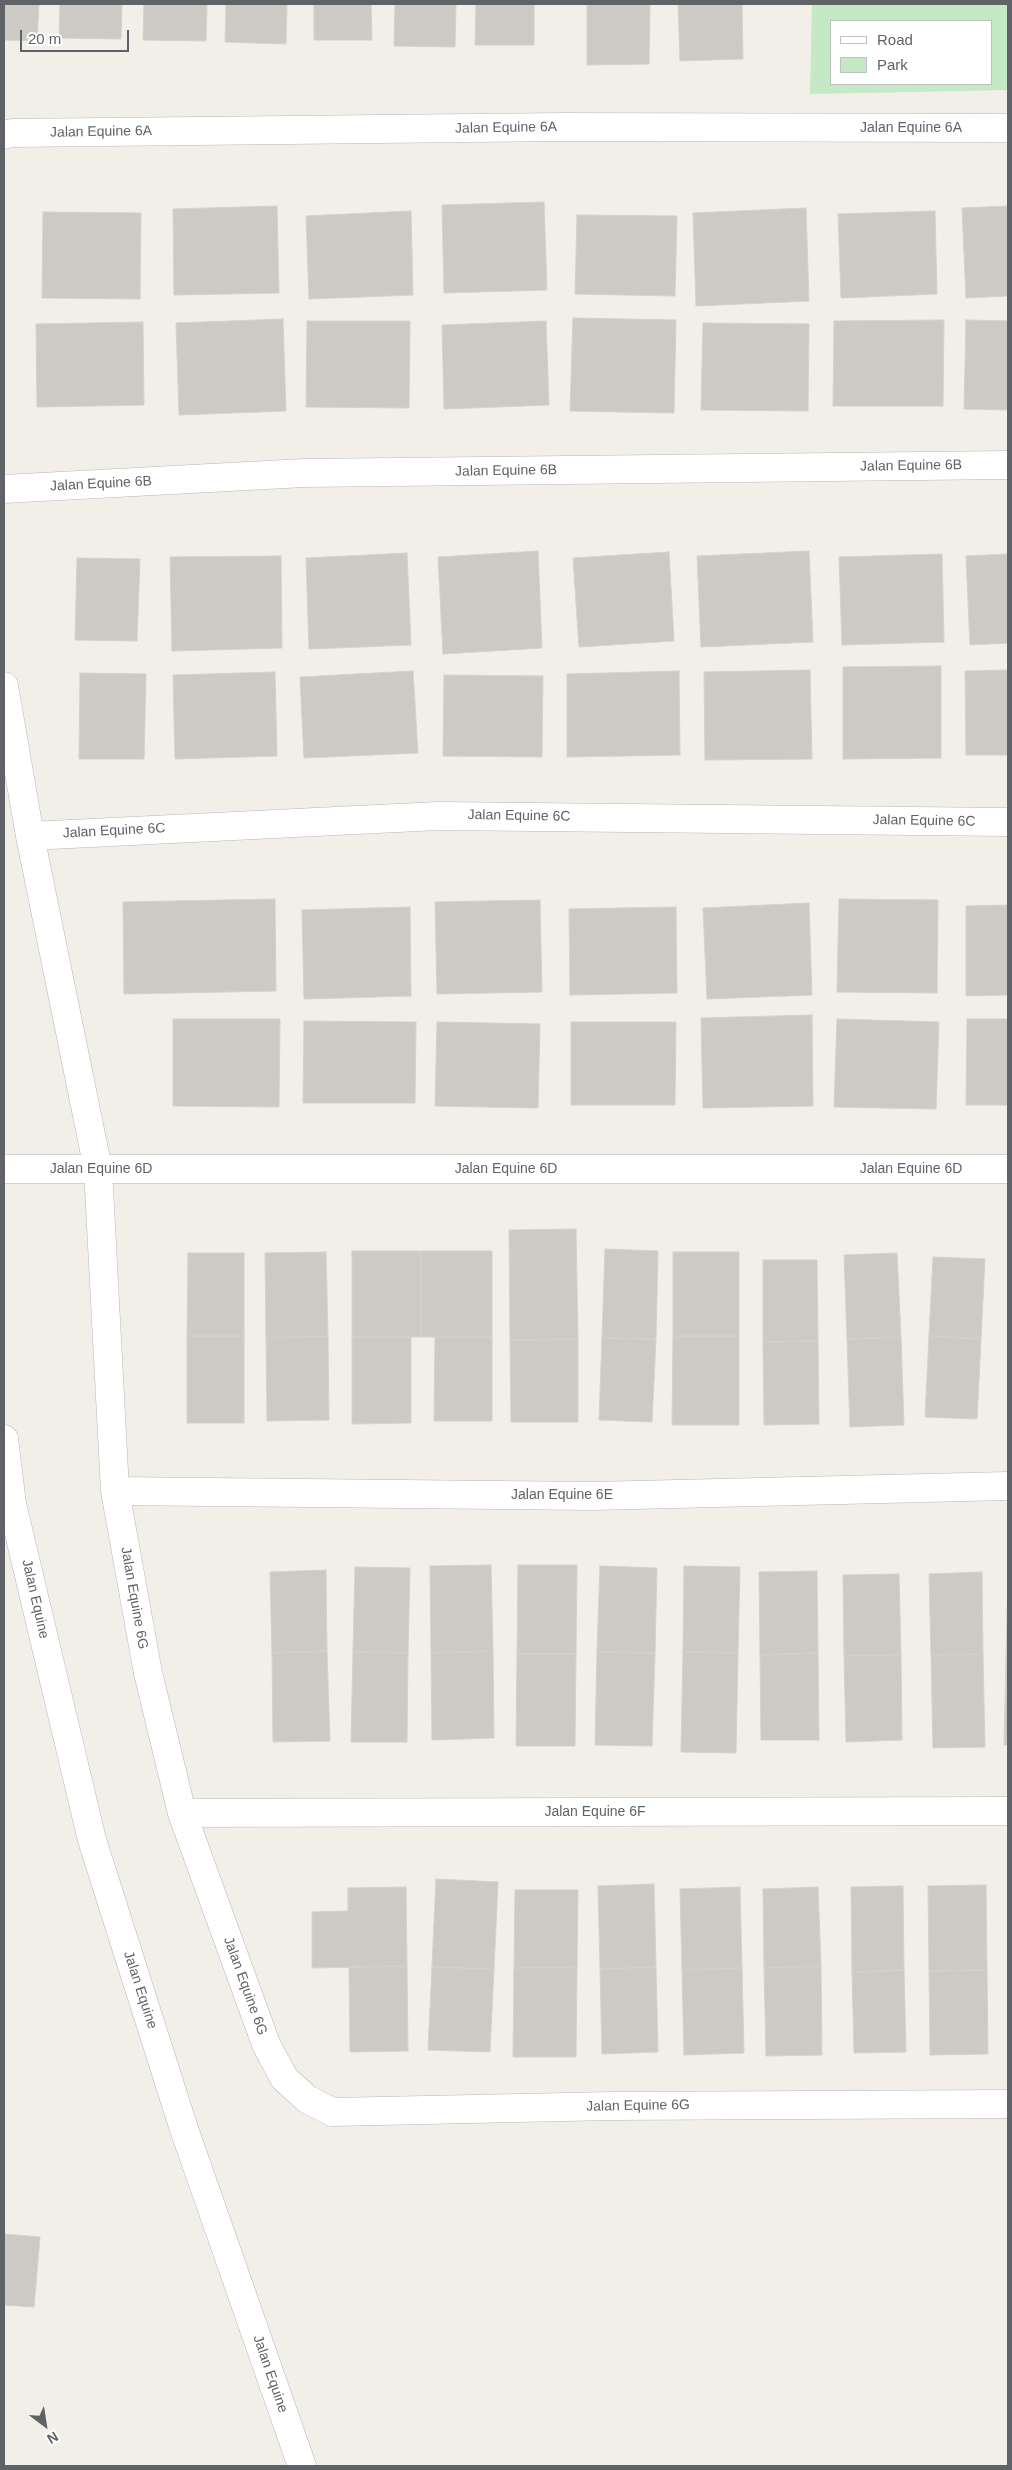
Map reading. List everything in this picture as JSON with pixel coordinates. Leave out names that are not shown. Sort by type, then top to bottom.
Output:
[{"type":"street","name":"Jalan Equine 6A","points":[[4,135],[12,133],[563,127],[1008,128]]},
{"type":"street","name":"Jalan Equine 6B","points":[[4,489],[304,473],[1008,465]]},
{"type":"street","name":"Jalan Equine 6G","points":[[4,686],[30,836],[98,1170],[115,1491],[148,1673],[182,1813],[266,2044],[284,2078],[307,2098],[332,2112],[622,2106],[1008,2104]]},
{"type":"street","name":"Jalan Equine 6C","points":[[30,836],[438,816],[1008,822]]},
{"type":"street","name":"Jalan Equine 6D","points":[[4,1169],[1008,1169]]},
{"type":"street","name":"Jalan Equine","points":[[4,1439],[12,1504],[92,1840],[183,2126],[302,2466]]},
{"type":"street","name":"Jalan Equine 6E","points":[[115,1491],[593,1496],[1008,1486]]},
{"type":"street","name":"Jalan Equine 6F","points":[[182,1813],[1008,1811]]},
{"type":"green space","points":[[812,4],[1008,4],[1008,90],[810,94]]},
{"type":"building","points":[[4,4],[39,4],[37,41],[4,40]]},
{"type":"building","points":[[60,4],[122,4],[121,39],[59,38]]},
{"type":"building","points":[[144,4],[207,4],[206,41],[143,40]]},
{"type":"building","points":[[226,4],[287,4],[286,44],[225,42]]},
{"type":"building","points":[[314,4],[371,4],[372,40],[314,40]]},
{"type":"building","points":[[395,4],[456,4],[455,47],[394,46]]},
{"type":"building","points":[[476,4],[534,4],[534,45],[475,45]]},
{"type":"building","points":[[587,4],[650,4],[649,64],[587,65]]},
{"type":"building","points":[[678,4],[742,4],[743,59],[680,61]]},
{"type":"building","points":[[544,202],[547,290],[444,293],[442,205]]},
{"type":"building","points":[[277,206],[279,293],[174,295],[173,209]]},
{"type":"building","points":[[1008,206],[1008,296],[966,298],[962,208]]},
{"type":"building","points":[[806,208],[809,301],[696,306],[693,213]]},
{"type":"building","points":[[411,211],[413,295],[309,299],[306,216]]},
{"type":"building","points":[[935,211],[937,294],[841,298],[838,214]]},
{"type":"building","points":[[43,212],[141,213],[140,299],[42,298]]},
{"type":"building","points":[[577,215],[677,216],[675,296],[575,294]]},
{"type":"building","points":[[573,318],[676,320],[674,413],[570,411]]},
{"type":"building","points":[[283,319],[286,411],[179,415],[176,323]]},
{"type":"building","points":[[944,320],[943,406],[833,406],[834,321]]},
{"type":"building","points":[[966,320],[1008,321],[1008,410],[964,409]]},
{"type":"building","points":[[307,321],[410,321],[409,408],[306,407]]},
{"type":"building","points":[[546,321],[549,405],[444,409],[442,325]]},
{"type":"building","points":[[143,322],[144,405],[37,407],[36,324]]},
{"type":"building","points":[[703,323],[809,324],[808,411],[701,410]]},
{"type":"building","points":[[538,551],[542,648],[443,654],[438,557]]},
{"type":"building","points":[[809,551],[813,642],[701,647],[697,556]]},
{"type":"building","points":[[669,552],[674,641],[579,647],[573,558]]},
{"type":"building","points":[[407,553],[411,645],[309,649],[306,558]]},
{"type":"building","points":[[942,554],[944,642],[842,645],[839,557]]},
{"type":"building","points":[[1008,554],[1008,643],[970,645],[966,556]]},
{"type":"building","points":[[281,556],[282,648],[172,651],[170,557]]},
{"type":"building","points":[[77,558],[140,559],[137,641],[75,640]]},
{"type":"building","points":[[941,666],[941,758],[843,759],[843,667]]},
{"type":"building","points":[[810,670],[812,759],[705,760],[704,672]]},
{"type":"building","points":[[1008,670],[1008,755],[966,755],[965,671]]},
{"type":"building","points":[[413,671],[418,753],[304,758],[300,677]]},
{"type":"building","points":[[679,671],[680,755],[567,757],[567,674]]},
{"type":"building","points":[[275,672],[277,756],[175,759],[173,675]]},
{"type":"building","points":[[80,673],[146,674],[144,759],[79,759]]},
{"type":"building","points":[[444,675],[543,676],[542,757],[443,756]]},
{"type":"building","points":[[275,899],[276,991],[124,994],[123,902]]},
{"type":"building","points":[[839,899],[938,900],[937,993],[837,992]]},
{"type":"building","points":[[540,900],[542,992],[437,994],[435,902]]},
{"type":"building","points":[[809,903],[812,995],[707,999],[703,908]]},
{"type":"building","points":[[1008,905],[1008,995],[966,996],[966,906]]},
{"type":"building","points":[[410,907],[411,996],[304,999],[302,910]]},
{"type":"building","points":[[676,907],[677,993],[570,995],[569,909]]},
{"type":"building","points":[[812,1015],[813,1106],[703,1108],[701,1018]]},
{"type":"building","points":[[173,1019],[280,1019],[279,1107],[173,1106]]},
{"type":"building","points":[[837,1019],[939,1022],[936,1109],[834,1107]]},
{"type":"building","points":[[967,1019],[1008,1019],[1008,1105],[966,1105]]},
{"type":"building","points":[[304,1021],[416,1022],[415,1103],[303,1103]]},
{"type":"building","points":[[437,1022],[540,1024],[538,1108],[435,1106]]},
{"type":"building","points":[[571,1022],[676,1022],[675,1105],[571,1105]]},
{"type":"building","points":[[576,1229],[578,1339],[510,1340],[509,1230]]},
{"type":"building","points":[[605,1249],[658,1251],[656,1339],[602,1338]]},
{"type":"building","points":[[352,1251],[421,1251],[421,1337],[352,1337]]},
{"type":"building","points":[[421,1251],[492,1251],[492,1337],[421,1337]]},
{"type":"building","points":[[326,1252],[328,1336],[266,1338],[265,1253]]},
{"type":"building","points":[[673,1252],[739,1252],[739,1336],[673,1336]]},
{"type":"building","points":[[188,1253],[244,1253],[244,1336],[187,1336]]},
{"type":"building","points":[[897,1253],[901,1337],[847,1339],[844,1255]]},
{"type":"building","points":[[933,1257],[985,1259],[981,1339],[929,1336]]},
{"type":"building","points":[[763,1260],[817,1260],[818,1341],[763,1342]]},
{"type":"building","points":[[187,1336],[244,1336],[244,1423],[187,1423]]},
{"type":"building","points":[[328,1336],[329,1420],[267,1421],[266,1338]]},
{"type":"building","points":[[673,1336],[739,1336],[739,1425],[672,1425]]},
{"type":"building","points":[[929,1336],[981,1339],[977,1419],[925,1417]]},
{"type":"building","points":[[352,1337],[411,1337],[411,1423],[352,1424]]},
{"type":"building","points":[[435,1337],[492,1337],[492,1421],[434,1421]]},
{"type":"building","points":[[901,1337],[904,1425],[850,1427],[847,1339]]},
{"type":"building","points":[[602,1338],[656,1339],[652,1422],[599,1420]]},
{"type":"building","points":[[578,1339],[578,1422],[511,1422],[510,1340]]},
{"type":"building","points":[[818,1341],[819,1424],[764,1425],[763,1342]]},
{"type":"building","points":[[491,1565],[493,1651],[431,1653],[430,1566]]},
{"type":"building","points":[[518,1565],[577,1565],[576,1654],[517,1654]]},
{"type":"building","points":[[600,1566],[657,1568],[655,1653],[597,1652]]},
{"type":"building","points":[[684,1566],[740,1567],[738,1653],[683,1652]]},
{"type":"building","points":[[355,1567],[410,1568],[408,1653],[353,1652]]},
{"type":"building","points":[[326,1570],[327,1651],[272,1653],[270,1572]]},
{"type":"building","points":[[1008,1570],[1008,1658],[1006,1658]]},
{"type":"building","points":[[817,1571],[818,1653],[760,1655],[759,1572]]},
{"type":"building","points":[[982,1572],[983,1654],[931,1655],[929,1574]]},
{"type":"building","points":[[899,1574],[901,1655],[844,1656],[843,1575]]},
{"type":"building","points":[[327,1651],[330,1741],[273,1742],[272,1653]]},
{"type":"building","points":[[493,1651],[494,1738],[432,1740],[431,1653]]},
{"type":"building","points":[[353,1652],[408,1653],[407,1742],[351,1742]]},
{"type":"building","points":[[597,1652],[655,1653],[652,1746],[595,1745]]},
{"type":"building","points":[[683,1652],[738,1653],[736,1753],[681,1752]]},
{"type":"building","points":[[818,1653],[819,1740],[761,1740],[760,1655]]},
{"type":"building","points":[[517,1654],[576,1654],[575,1746],[516,1746]]},
{"type":"building","points":[[983,1654],[985,1747],[933,1748],[931,1655]]},
{"type":"building","points":[[901,1655],[902,1740],[846,1742],[844,1656]]},
{"type":"building","points":[[1006,1658],[1008,1658],[1008,1745],[1004,1745]]},
{"type":"building","points":[[436,1879],[498,1882],[494,1969],[432,1967]]},
{"type":"building","points":[[654,1884],[656,1967],[600,1969],[598,1886]]},
{"type":"building","points":[[986,1885],[987,1970],[929,1971],[928,1886]]},
{"type":"building","points":[[903,1886],[904,1970],[852,1972],[851,1887]]},
{"type":"building","points":[[406,1887],[407,1966],[312,1968],[312,1912],[348,1911],[348,1888]]},
{"type":"building","points":[[740,1887],[742,1968],[682,1970],[680,1889]]},
{"type":"building","points":[[818,1887],[821,1966],[764,1968],[763,1889]]},
{"type":"building","points":[[515,1890],[578,1890],[577,1967],[514,1968]]},
{"type":"building","points":[[407,1966],[408,2051],[350,2052],[349,1967]]},
{"type":"building","points":[[821,1966],[822,2055],[766,2056],[764,1968]]},
{"type":"building","points":[[432,1967],[494,1969],[490,2052],[428,2050]]},
{"type":"building","points":[[577,1967],[576,2057],[513,2057],[514,1968]]},
{"type":"building","points":[[656,1967],[658,2052],[602,2054],[600,1969]]},
{"type":"building","points":[[742,1968],[744,2053],[684,2055],[682,1970]]},
{"type":"building","points":[[904,1970],[906,2052],[854,2053],[852,1972]]},
{"type":"building","points":[[987,1970],[988,2054],[930,2055],[929,1971]]},
{"type":"building","points":[[4,2234],[40,2237],[34,2307],[4,2305]]}]
